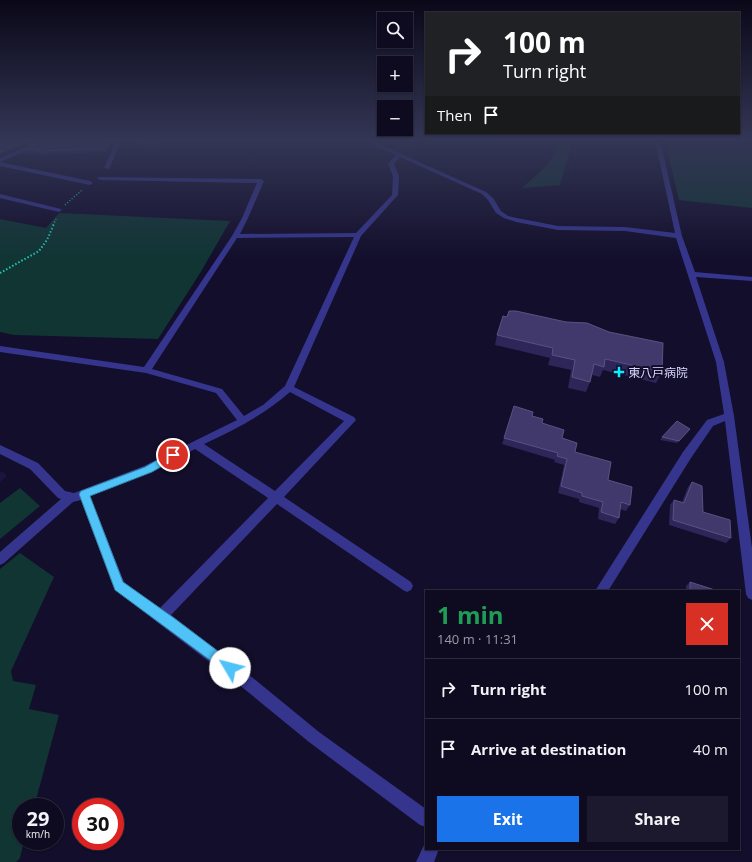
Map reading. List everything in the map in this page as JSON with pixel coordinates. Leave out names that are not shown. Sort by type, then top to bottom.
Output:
[{"type":"street","points":[[77,180],[90,183]]},
{"type":"street","points":[[146,370],[235,236],[245,218],[261,181],[219,180]]},
{"type":"street","points":[[0,450],[34,466],[62,495],[74,498],[148,470],[173,455],[243,421],[266,407],[289,388],[358,235],[395,195],[396,180]]},
{"type":"street","points":[[455,180],[484,193],[491,199],[498,212],[506,218],[558,228],[625,229],[679,236]]},
{"type":"street","points":[[667,180],[679,236],[720,362],[729,416],[752,594]]},
{"type":"street","points":[[0,196],[60,210]]},
{"type":"street","points":[[235,236],[358,235]]},
{"type":"street","points":[[691,274],[752,279]]},
{"type":"street","points":[[0,349],[146,370],[219,391],[243,421]]},
{"type":"street","points":[[161,616],[350,420],[289,388]]},
{"type":"street","points":[[602,590],[683,462],[710,423],[729,416]]},
{"type":"street","points":[[196,444],[407,586]]},
{"type":"street","points":[[84,494],[119,586],[242,678],[314,737],[425,817]]},
{"type":"street","points":[[0,559],[35,530],[70,497]]},
{"type":"street","points":[[425,862],[431,850]]},
{"type":"path","points":[[0,273],[39,251],[47,240],[60,210],[90,183]]},
{"type":"green space","points":[[530,180],[561,180],[560,185],[522,188]]},
{"type":"green space","points":[[674,180],[752,180],[752,208],[679,200]]},
{"type":"green space","points":[[59,213],[230,221],[202,270],[158,339],[14,335],[0,332],[0,219],[46,228]]},
{"type":"green space","points":[[20,488],[40,506],[0,539],[0,503]]},
{"type":"green space","points":[[20,553],[54,577],[11,671],[13,681],[36,685],[29,709],[59,715],[36,798],[12,798],[12,850],[22,850],[20,858],[16,862],[0,862],[0,569]]},
{"type":"building","points":[[509,311],[516,311],[566,322],[587,323],[609,332],[663,343],[662,372],[605,359],[604,367],[594,364],[590,382],[572,377],[575,360],[552,355],[553,348],[497,335],[503,316],[507,317]]},
{"type":"building","points":[[514,406],[533,412],[532,416],[543,419],[542,423],[564,430],[562,438],[577,443],[575,452],[611,462],[608,480],[632,487],[630,505],[621,502],[619,518],[601,512],[603,502],[582,496],[582,493],[561,486],[567,459],[557,456],[558,453],[504,438]]},
{"type":"building","points":[[677,421],[690,429],[679,441],[662,437]]},
{"type":"building","points":[[692,482],[702,486],[703,512],[730,520],[731,538],[673,520],[674,500],[684,503]]},
{"type":"building","points":[[690,582],[715,590],[690,590]]},
{"type":"place","name":"東八戸病院","points":[[619,372]]},
{"type":"route","points":[[173,455],[148,470],[84,494],[119,586],[170,622],[230,668]]}]
